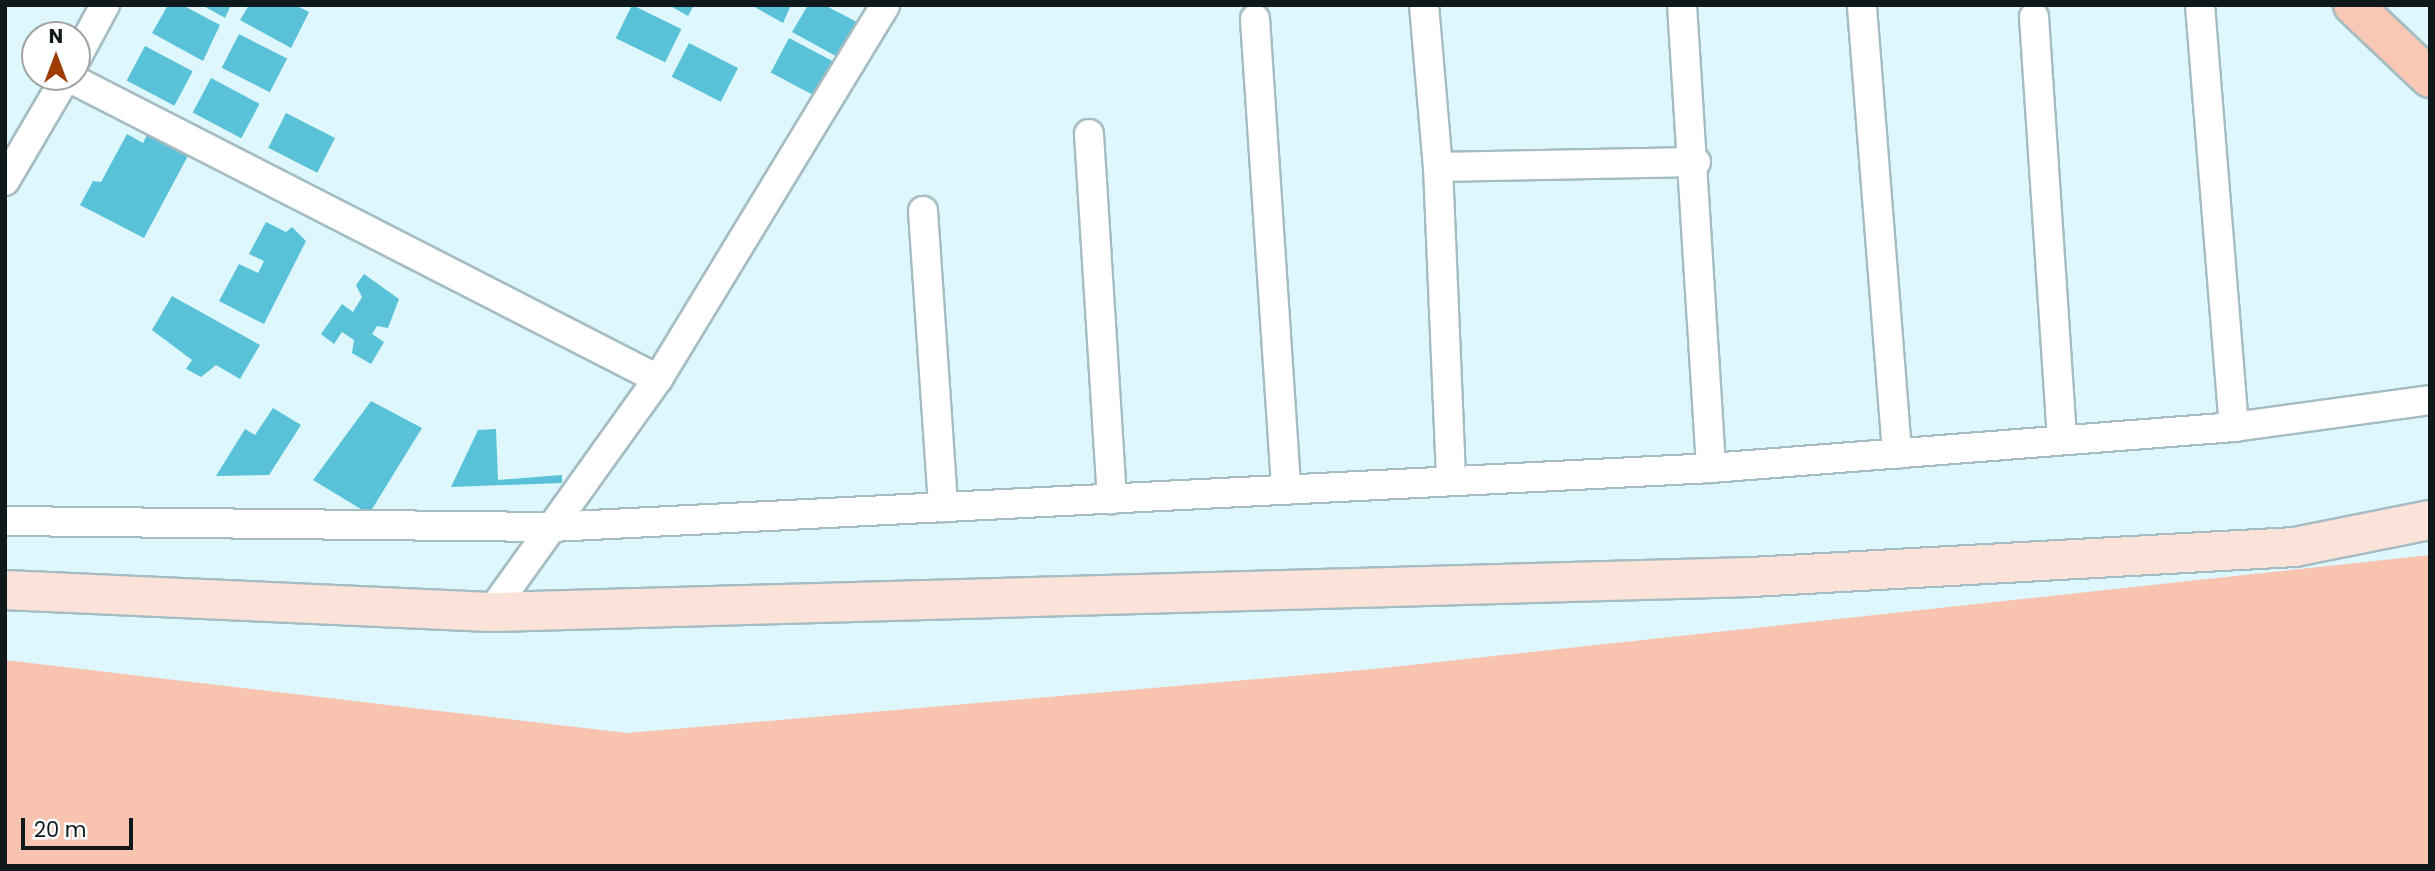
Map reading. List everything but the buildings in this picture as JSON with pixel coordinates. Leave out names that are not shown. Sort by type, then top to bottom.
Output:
[{"type":"main road","points":[[2353,5],[2430,78]]},
{"type":"main road","points":[[5,590],[491,612],[1751,577],[2295,547],[2430,520]]},
{"type":"street","points":[[91,31],[105,5]]},
{"type":"street","points":[[491,612],[658,379],[885,5]]},
{"type":"street","points":[[1424,5],[1438,167],[1451,481]]},
{"type":"street","points":[[1682,5],[1696,162],[1712,468]]},
{"type":"street","points":[[2200,5],[2234,427]]},
{"type":"street","points":[[1862,6],[1897,454]]},
{"type":"street","points":[[2035,17],[2062,440]]},
{"type":"street","points":[[1255,19],[1286,490]]},
{"type":"street","points":[[91,89],[658,379]]},
{"type":"street","points":[[5,181],[59,91]]},
{"type":"street","points":[[1089,134],[1112,499]]},
{"type":"street","points":[[1438,167],[1696,162]]},
{"type":"street","points":[[923,211],[943,507]]},
{"type":"street","points":[[5,521],[552,527],[1712,468],[2234,427],[2430,400]]},
{"type":"shaded area","points":[[2430,555],[2430,866],[5,866],[5,660],[627,733],[1374,669]]}]
